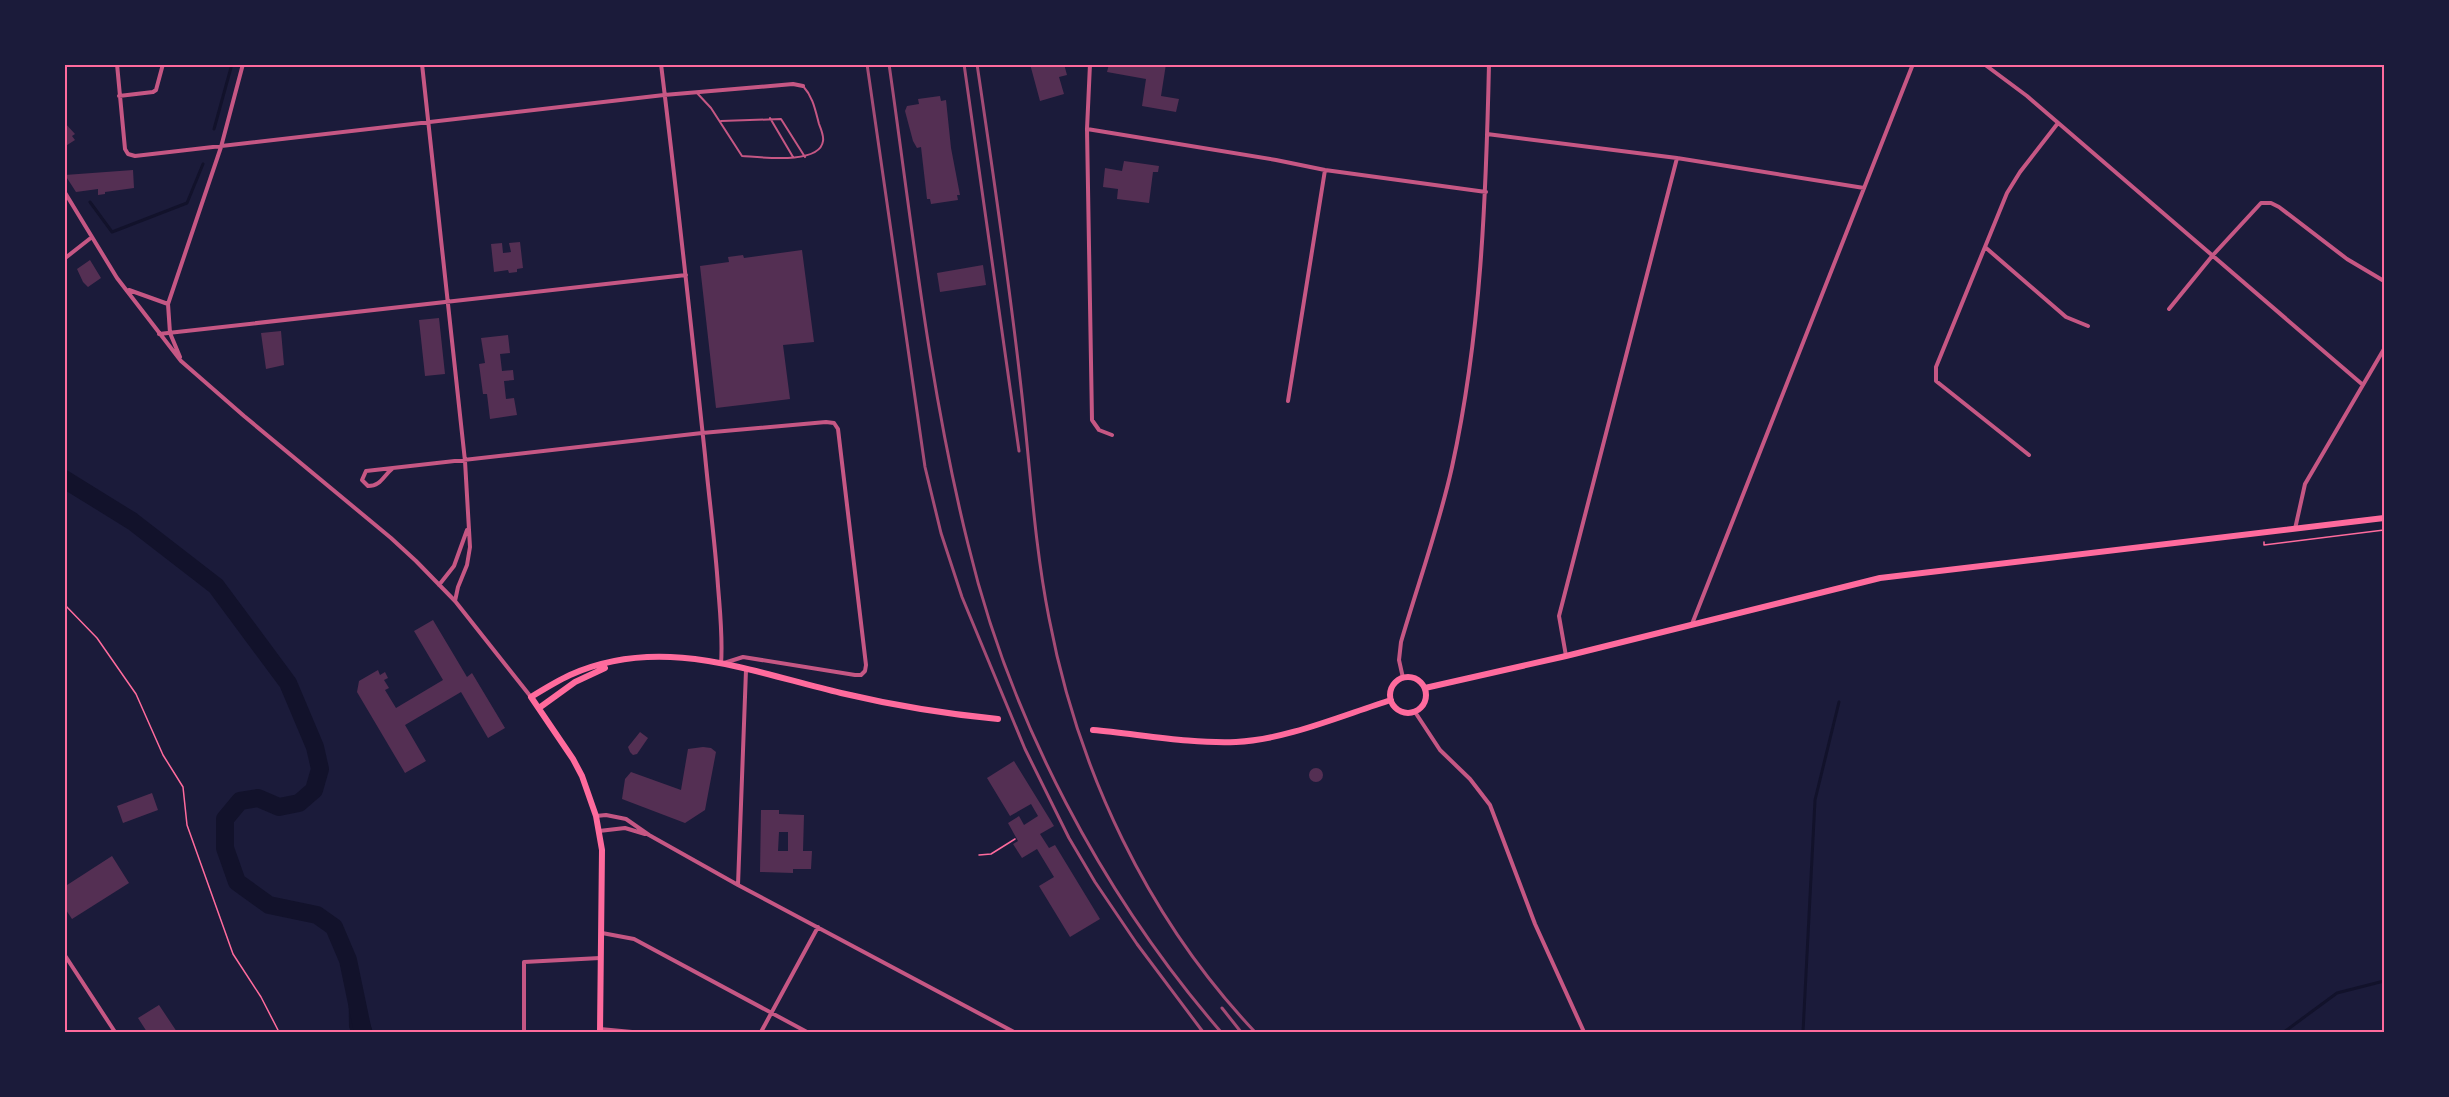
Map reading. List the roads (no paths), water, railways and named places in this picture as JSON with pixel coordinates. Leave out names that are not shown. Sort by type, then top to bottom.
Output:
[{"type":"main road","points":[[1425,688],[1566,656],[1880,578],[2385,518]]},
{"type":"main road","points":[[600,1030],[602,850],[596,816],[578,768],[531,697],[571,674],[622,661],[664,656],[700,659],[867,699],[998,719]]},
{"type":"main road","points":[[539,708],[575,682],[622,661]]},
{"type":"main road","points":[[1403,678],[1416,679],[1425,688],[1424,705],[1415,712],[1403,713],[1397,710],[1391,700],[1393,686],[1403,678]]},
{"type":"main road","points":[[1093,730],[1236,742],[1278,735],[1391,700]]},
{"type":"street","points":[[117,64],[125,149],[128,154],[135,156],[664,94],[794,84],[803,86]]},
{"type":"street","points":[[119,96],[153,93],[156,90],[163,64]]},
{"type":"street","points":[[181,361],[170,333],[168,304],[221,147],[243,64]]},
{"type":"street","points":[[422,64],[465,461],[469,558],[456,601]]},
{"type":"street","points":[[392,469],[379,484],[374,486],[368,486],[362,480],[366,471],[702,433],[834,423],[838,429],[865,671],[861,675],[855,675],[743,657],[721,664],[721,615],[702,433],[686,275],[661,64]]},
{"type":"street","points":[[1090,64],[1087,129],[1092,420],[1099,430],[1112,435]]},
{"type":"street","points":[[1403,678],[1400,660],[1401,642],[1451,469],[1460,427],[1477,309],[1486,192],[1489,64]]},
{"type":"street","points":[[1692,624],[1912,64]]},
{"type":"street","points":[[1984,64],[2010,82],[2363,385]]},
{"type":"street","points":[[2029,455],[1936,381],[1936,368],[2007,193],[2020,172],[2058,123]]},
{"type":"street","points":[[1087,129],[1325,170],[1486,192]]},
{"type":"street","points":[[1487,134],[1677,158],[1864,188]]},
{"type":"street","points":[[1566,656],[1559,616],[1677,158]]},
{"type":"street","points":[[1288,401],[1325,170]]},
{"type":"street","points":[[64,191],[117,278],[181,361],[391,538],[456,601],[531,697]]},
{"type":"street","points":[[2169,309],[2213,255],[2261,203],[2271,203],[2279,207],[2347,259],[2385,281]]},
{"type":"street","points":[[64,259],[92,237]]},
{"type":"street","points":[[1984,247],[2066,317],[2088,326]]},
{"type":"street","points":[[158,334],[686,275]]},
{"type":"street","points":[[126,288],[135,294],[168,304]]},
{"type":"street","points":[[2295,529],[2305,484],[2385,349]]},
{"type":"street","points":[[439,585],[458,557],[468,526]]},
{"type":"street","points":[[738,885],[746,669]]},
{"type":"street","points":[[1415,712],[1440,750],[1470,779],[1490,805],[1535,924],[1584,1032]]},
{"type":"street","points":[[596,816],[606,815],[626,819],[649,835],[738,885],[1011,1032]]},
{"type":"street","points":[[599,831],[625,828],[649,835]]},
{"type":"street","points":[[761,1032],[818,927]]},
{"type":"street","points":[[602,933],[634,939],[807,1032]]},
{"type":"street","points":[[64,954],[115,1032]]},
{"type":"street","points":[[524,1032],[524,962],[601,958]]},
{"type":"street","points":[[600,1030],[632,1032]]},
{"type":"lane","points":[[697,93],[720,121],[742,156],[805,157],[815,154],[821,148],[824,140],[811,94],[803,86]]},
{"type":"lane","points":[[770,118],[793,157]]},
{"type":"lane","points":[[720,121],[781,119],[805,157]]},
{"type":"waterway","points":[[214,129],[232,64]]},
{"type":"waterway","points":[[90,202],[112,232],[187,203],[203,164]]},
{"type":"waterway","points":[[64,479],[132,521],[216,586],[288,683],[315,747],[320,769],[314,790],[299,803],[279,807],[258,798],[240,801],[225,819],[225,848],[237,882],[269,905],[317,915],[334,927],[348,960],[363,1032]]},
{"type":"waterway","points":[[1803,1032],[1815,800],[1839,702]]},
{"type":"waterway","points":[[2284,1032],[2337,993],[2384,981]]},
{"type":"railway","points":[[867,64],[925,467],[941,533],[962,597],[1025,749],[1069,838],[1095,882],[1137,944],[1203,1032]]},
{"type":"railway","points":[[889,64],[922,306],[942,425],[968,544],[986,610],[1035,740],[1066,803],[1100,864],[1138,923],[1178,979],[1221,1032]]},
{"type":"railway","points":[[964,64],[1019,451]]},
{"type":"railway","points":[[977,64],[1011,306],[1040,561],[1049,618],[1078,731],[1123,840],[1150,892],[1182,941],[1217,988],[1255,1032]]},
{"type":"railway","points":[[1222,1008],[1241,1032]]}]
